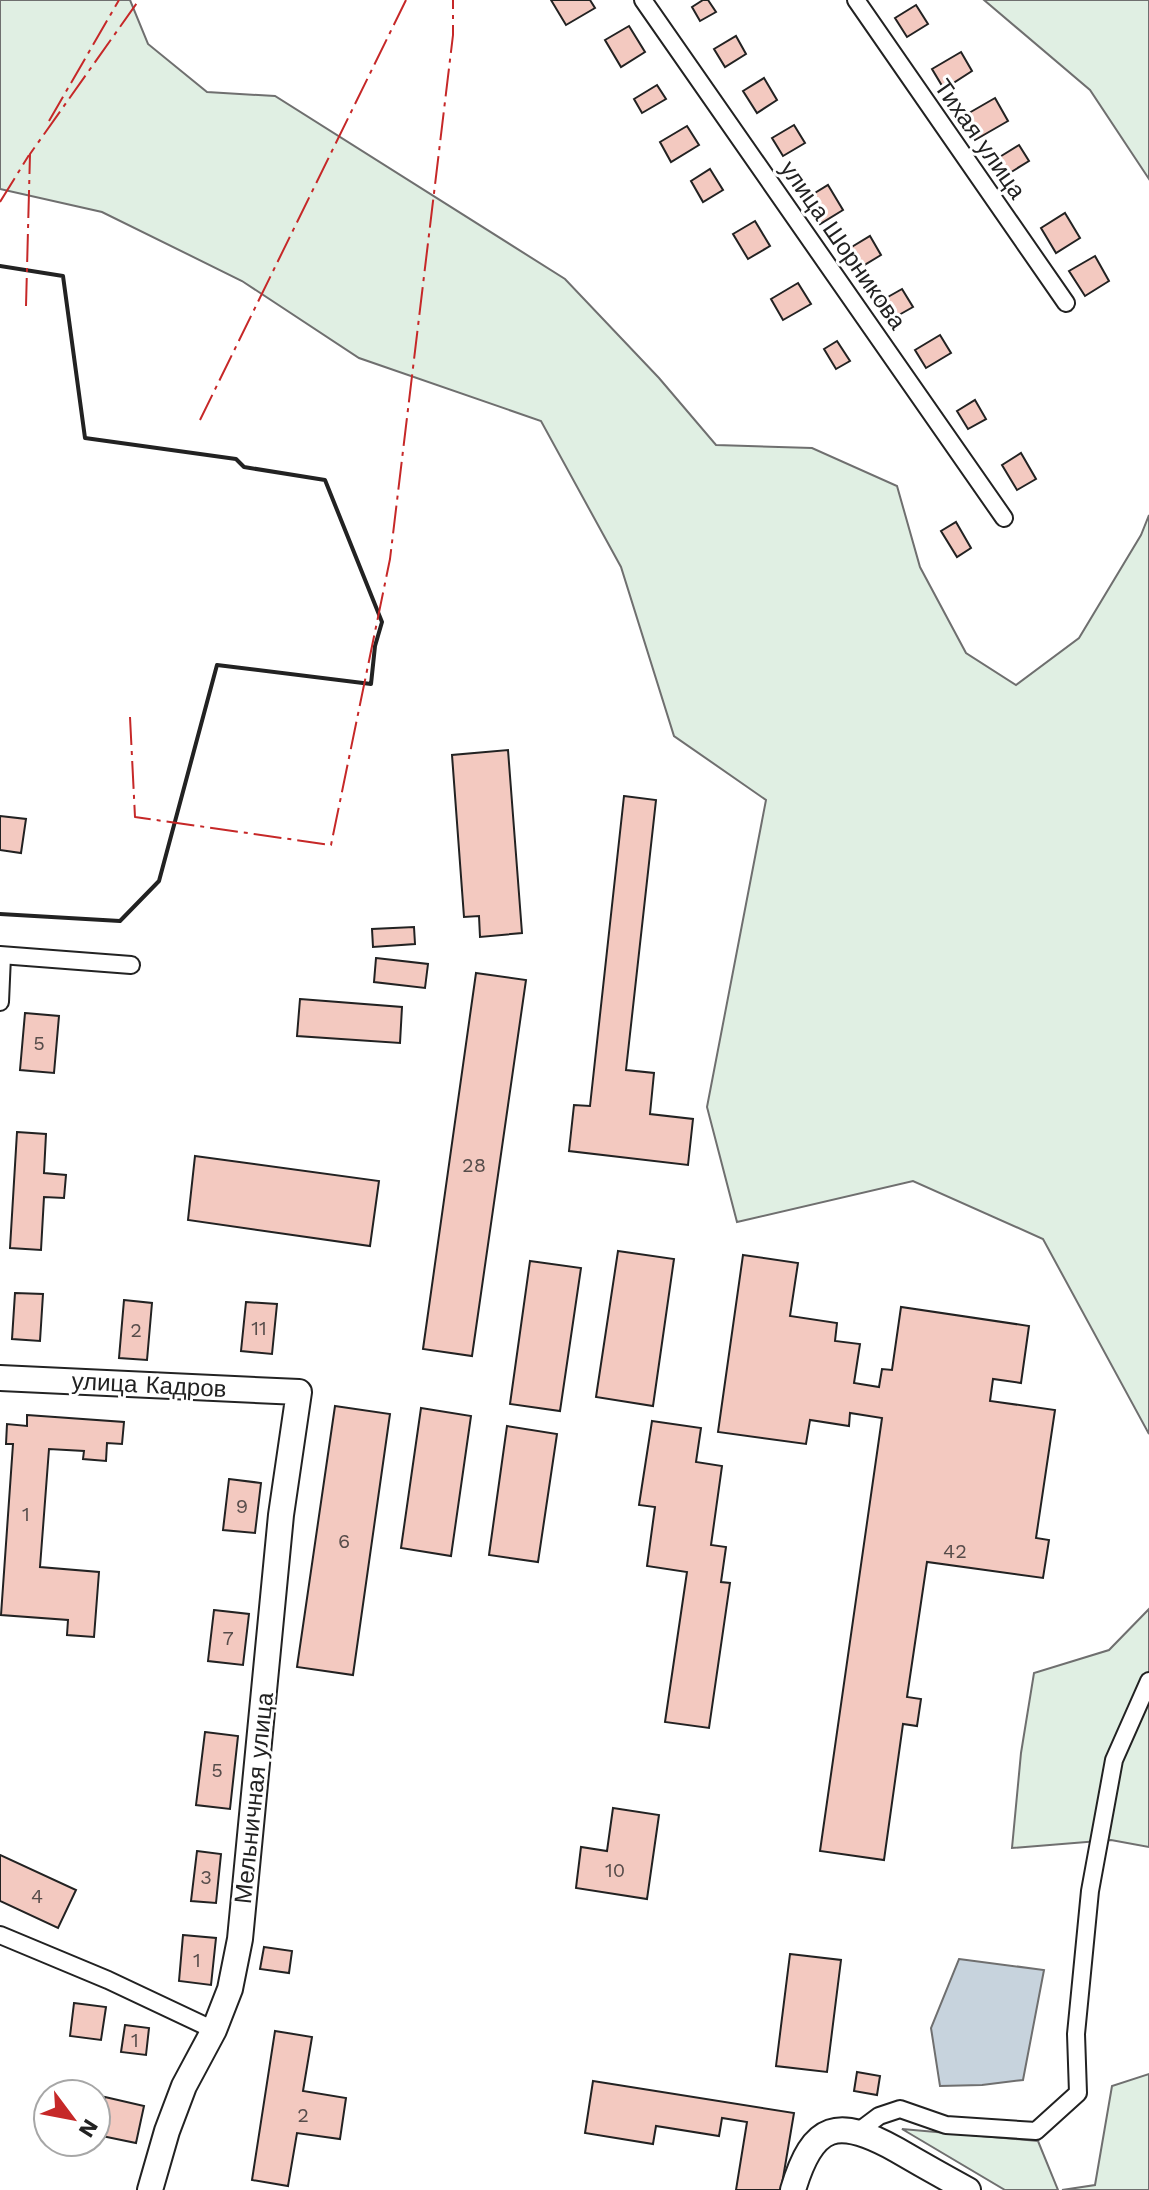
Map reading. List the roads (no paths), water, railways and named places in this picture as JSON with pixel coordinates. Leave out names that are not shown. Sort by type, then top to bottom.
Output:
[{"type":"street","name":"улица Шорникова","points":[[643,0],[1004,518]]},
{"type":"street","name":"Тихая улица","points":[[856,0],[1066,303]]},
{"type":"street","points":[[0,1002],[1,956],[131,965]]},
{"type":"street","name":"улица Кадров","points":[[0,1378],[299,1392]]},
{"type":"street","name":"Мельничная улица","points":[[150,2190],[178,2101],[214,2030],[230,1989],[240,1939],[281,1515],[299,1392]]},
{"type":"street","points":[[859,2131],[879,2116],[900,2109],[946,2125],[1036,2131],[1078,2093],[1076,2034],[1090,1891],[1114,1760],[1149,1681]]},
{"type":"street","points":[[0,1935],[108,1980],[214,2030]]},
{"type":"street","points":[[793,2190],[800,2168],[814,2142],[828,2132],[843,2129],[859,2131],[968,2190]]}]
